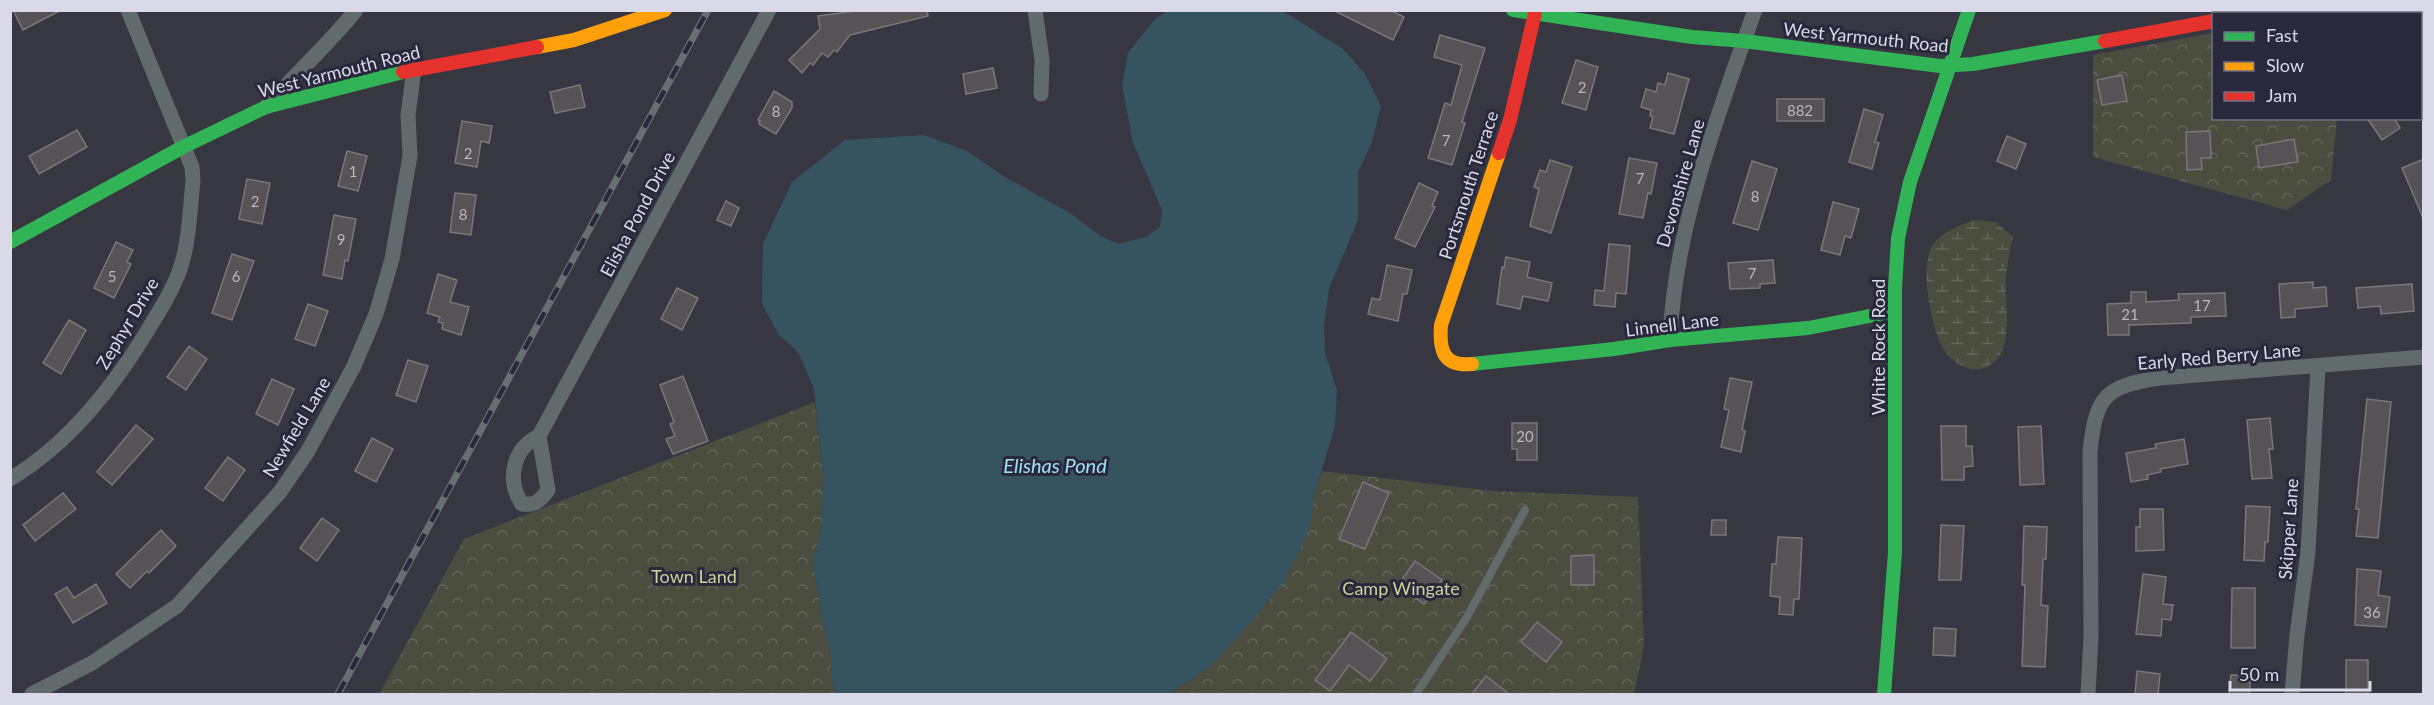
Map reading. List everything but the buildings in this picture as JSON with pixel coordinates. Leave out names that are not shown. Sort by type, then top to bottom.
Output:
[{"type":"street","name":"Zephyr Drive","points":[[10,479],[49,450],[99,401],[123,371],[167,298],[180,270],[193,181],[192,167],[128,10]]},
{"type":"street","points":[[266,107],[356,10]]},
{"type":"street","name":"West Yarmouth Road","points":[[10,242],[183,147],[266,107],[309,94],[414,69],[574,40],[665,10]]},
{"type":"street","name":"Elisha Pond Drive","points":[[539,436],[769,10]]},
{"type":"street","points":[[1035,10],[1042,60],[1041,94]]},
{"type":"street","name":"West Yarmouth Road","points":[[1514,10],[1692,37],[1744,41],[1915,65],[1950,66],[2038,53],[2212,21]]},
{"type":"street","name":"Devonshire Lane","points":[[1670,340],[1674,278],[1699,182],[1755,10]]},
{"type":"street","name":"White Rock Road","points":[[1884,694],[1893,609],[1895,553],[1895,262],[1903,210],[1913,174],[1968,10]]},
{"type":"street","name":"Portsmouth Terrace","points":[[1453,363],[1442,354],[1439,341],[1441,325],[1510,120],[1535,13]]},
{"type":"street","name":"Newfield Lane","points":[[32,694],[92,663],[177,606],[280,492],[308,451],[354,366],[376,314],[392,259],[410,156],[408,115],[414,69]]},
{"type":"street","name":"Linnell Lane","points":[[1453,363],[1614,350],[1670,340],[1808,328],[1894,311]]},
{"type":"street","name":"Early Red Berry Lane","points":[[2088,694],[2091,636],[2093,420],[2099,405],[2112,391],[2134,382],[2256,369],[2318,367],[2424,357]]},
{"type":"street","name":"Skipper Lane","points":[[2292,694],[2308,552],[2318,367]]},
{"type":"lane","points":[[1416,694],[1467,617],[1525,510]]},
{"type":"green space","points":[[2212,33],[2212,120],[2337,120],[2331,180],[2287,210],[2093,157],[2093,55]]},
{"type":"green space","points":[[1973,220],[1996,222],[2013,237],[2006,278],[2005,342],[1998,359],[1981,369],[1969,368],[1957,363],[1944,350],[1931,312],[1927,280],[1929,253],[1934,243],[1947,232]]},
{"type":"green space","name":"Town Land","points":[[815,402],[823,474],[822,525],[813,562],[822,618],[831,655],[831,681],[837,694],[379,694],[464,539]]},
{"type":"green space","name":"Camp Wingate","points":[[1322,471],[1493,491],[1638,497],[1644,647],[1634,694],[1169,694],[1211,666],[1314,496]]},
{"type":"water","name":"Elishas Pond","points":[[1278,10],[1343,49],[1365,74],[1381,106],[1372,142],[1358,172],[1358,220],[1329,289],[1324,326],[1325,353],[1337,390],[1335,426],[1314,496],[1309,530],[1285,580],[1253,620],[1211,666],[1169,694],[837,694],[831,681],[831,655],[822,618],[813,562],[822,525],[823,474],[814,388],[798,352],[779,335],[762,304],[763,244],[792,182],[845,140],[924,135],[967,151],[1005,177],[1070,213],[1099,235],[1119,244],[1146,237],[1160,227],[1162,210],[1133,143],[1122,85],[1128,53],[1155,19],[1167,11]]},
{"type":"railway","points":[[338,694],[708,10]]},
{"type":"traffic: fast","points":[[1513,10],[1692,37],[1744,41],[1940,66],[1973,64],[2105,41]]},
{"type":"traffic: fast","points":[[1884,694],[1895,553],[1895,288],[1898,238],[1910,182],[1969,10]]},
{"type":"traffic: fast","points":[[2263,12],[2271,10]]},
{"type":"traffic: fast","points":[[10,242],[183,147],[266,107],[403,72]]},
{"type":"traffic: fast","points":[[1472,364],[1614,349],[1670,340],[1808,328],[1895,311]]},
{"type":"traffic: slow","points":[[537,47],[574,40],[665,10]]},
{"type":"traffic: slow","points":[[1472,364],[1455,363],[1445,355],[1441,342],[1441,325],[1499,153]]},
{"type":"traffic: jam","points":[[1499,153],[1510,120],[1535,13]]},
{"type":"traffic: jam","points":[[2105,41],[2212,21]]},
{"type":"traffic: jam","points":[[403,72],[537,47]]}]
